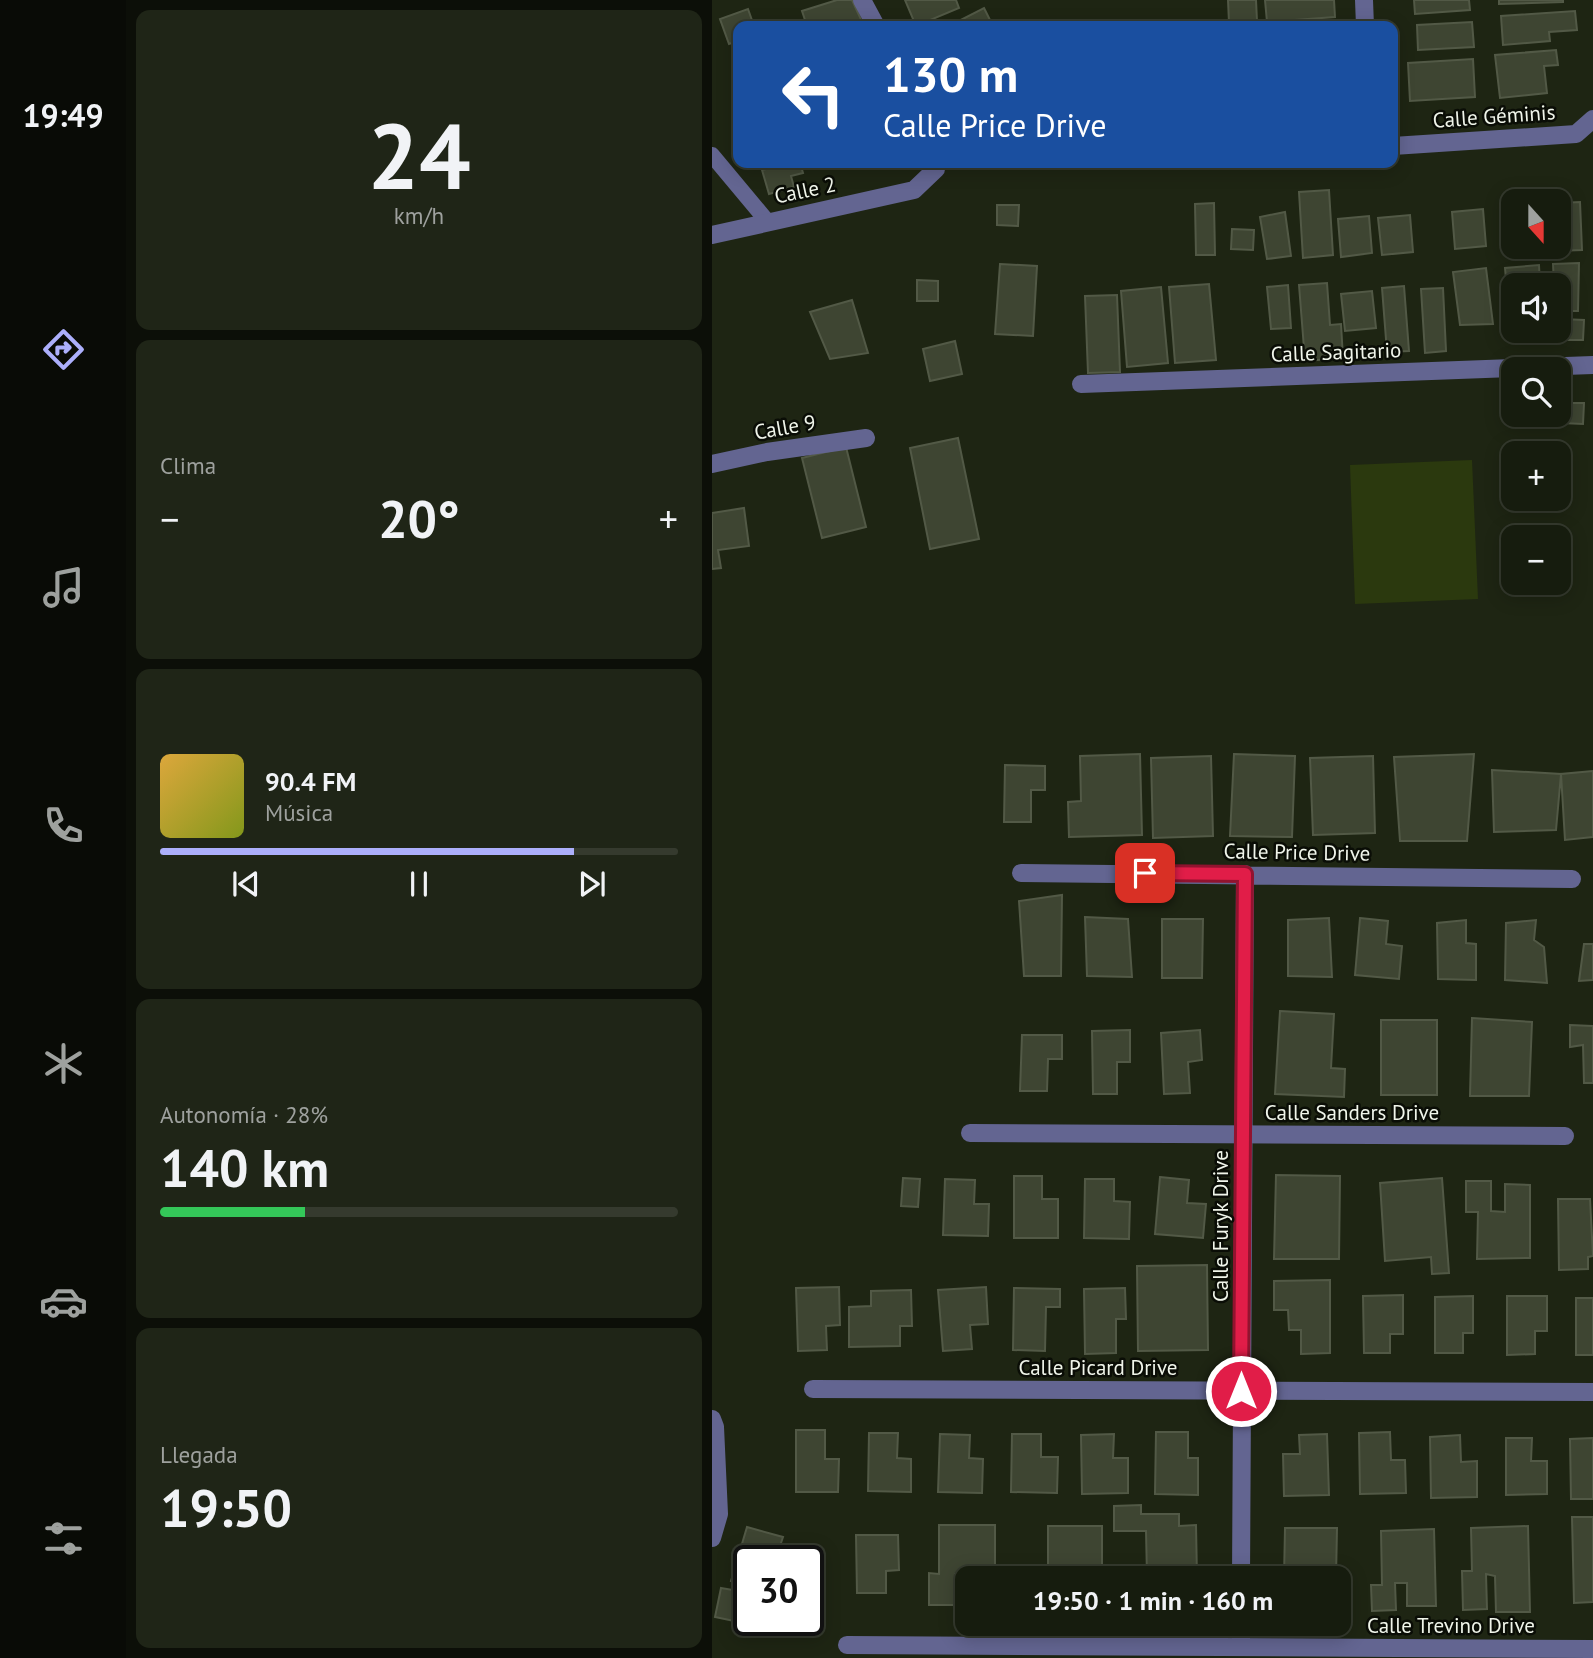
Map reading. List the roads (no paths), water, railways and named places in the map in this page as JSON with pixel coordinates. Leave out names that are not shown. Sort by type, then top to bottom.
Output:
[{"type":"street","points":[[862,0],[873,21]]},
{"type":"street","points":[[1364,0],[1365,21]]},
{"type":"street","name":"Calle Géminis","points":[[1398,146],[1576,134],[1593,119]]},
{"type":"street","name":"Calle 2","points":[[712,235],[914,190],[936,168]]},
{"type":"street","name":"Calle Sagitario","points":[[1081,384],[1593,365]]},
{"type":"street","name":"Calle 9","points":[[712,464],[791,448],[866,438]]},
{"type":"street","name":"Calle Price Drive","points":[[1021,873],[1572,879]]},
{"type":"street","name":"Calle Furyk Drive","points":[[1241,1566],[1245,874]]},
{"type":"street","name":"Calle Sanders Drive","points":[[970,1133],[1565,1136]]},
{"type":"street","name":"Calle Picard Drive","points":[[813,1389],[1593,1392]]},
{"type":"street","points":[[712,1419],[715,1427],[719,1514],[712,1538]]},
{"type":"street","points":[[1241,1636],[1241,1647]]},
{"type":"street","name":"Calle Trevino Drive","points":[[847,1645],[1593,1649]]},
{"type":"lane","points":[[712,155],[767,221]]}]
